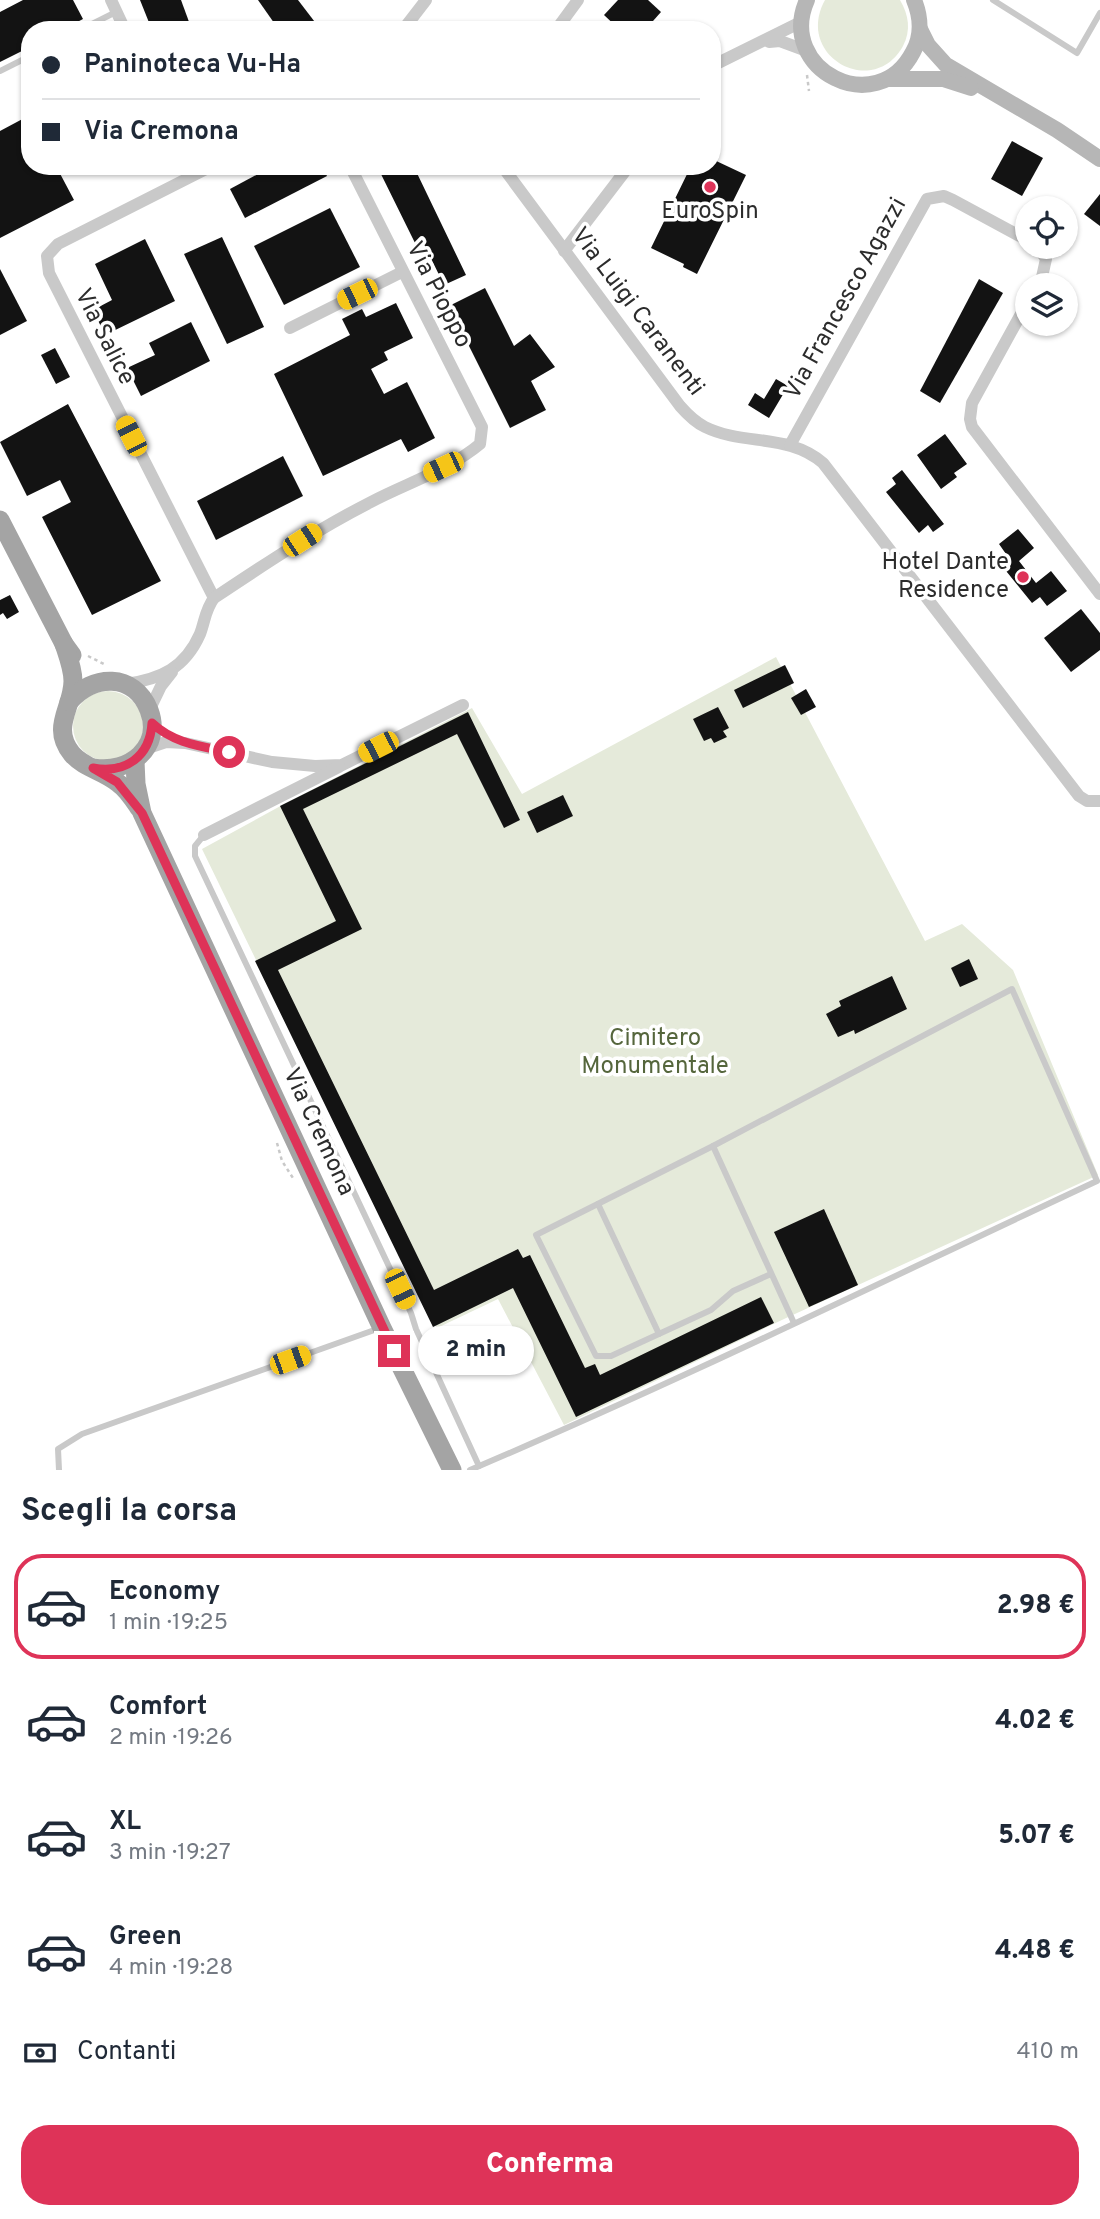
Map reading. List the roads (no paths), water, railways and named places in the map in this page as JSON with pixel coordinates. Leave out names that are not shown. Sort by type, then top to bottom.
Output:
[{"type":"main road","points":[[806,0],[801,22],[807,51],[821,70],[843,83],[866,85],[887,79],[943,79],[993,94]]},
{"type":"main road","points":[[914,0],[920,29],[936,56],[955,71],[1057,130],[1100,159]]},
{"type":"main road","points":[[887,79],[909,61],[920,29]]},
{"type":"main road","name":"Via Cremona","points":[[0,520],[64,644],[84,668],[103,681]]},
{"type":"main road","name":"Via Cremona","points":[[64,644],[73,683],[62,727],[65,741],[81,762],[117,782],[142,813]]},
{"type":"main road","points":[[69,702],[78,691],[90,684],[103,681],[124,684],[143,700],[150,717]]},
{"type":"main road","name":"Via Cremona","points":[[150,717],[151,732],[140,755],[136,784],[142,813],[382,1328],[453,1470]]},
{"type":"main road","points":[[93,768],[107,771],[122,768],[140,755]]},
{"type":"street","points":[[409,21],[426,0]]},
{"type":"street","points":[[563,21],[578,0]]},
{"type":"street","points":[[765,42],[801,22]]},
{"type":"street","points":[[721,61],[746,47],[765,42],[780,41],[807,51]]},
{"type":"street","name":"Via Salice","points":[[182,175],[58,244],[47,256],[48,273],[214,598]]},
{"type":"street","name":"Via Pioppo","points":[[214,598],[317,531],[466,456],[480,444],[482,427],[354,175]]},
{"type":"street","name":"Via Luigi Caranenti","points":[[509,175],[680,406],[703,427],[789,445],[810,452],[823,463],[1079,796],[1087,801],[1100,802]]},
{"type":"street","points":[[564,251],[622,175]]},
{"type":"street","name":"Via Francesco Agazzi","points":[[789,445],[926,199],[944,197],[953,200],[1015,234]]},
{"type":"street","points":[[290,328],[402,272]]},
{"type":"street","points":[[1015,325],[972,402],[972,427],[1100,594]]},
{"type":"street","points":[[185,743],[164,734],[150,717],[162,686],[196,641],[204,614],[214,598]]},
{"type":"street","points":[[124,684],[148,681],[177,667]]},
{"type":"street","points":[[204,835],[463,705]]},
{"type":"street","points":[[140,755],[166,742],[185,743],[272,762],[315,766],[342,765]]},
{"type":"lane","points":[[993,0],[1077,52],[1100,13]]},
{"type":"lane","points":[[92,21],[113,6]]},
{"type":"lane","points":[[0,71],[21,60]]},
{"type":"lane","points":[[204,835],[195,846],[195,856],[411,1313],[479,1466]]},
{"type":"lane","points":[[470,1470],[550,1436],[1097,1181],[1012,989],[713,1146],[536,1235],[596,1356],[611,1356],[711,1310],[733,1291],[771,1274]]},
{"type":"lane","points":[[713,1146],[794,1323]]},
{"type":"lane","points":[[598,1204],[659,1334]]},
{"type":"lane","points":[[59,1470],[58,1450],[82,1434],[382,1328]]},
{"type":"place","name":"EuroSpin","points":[[710,187]]},
{"type":"place","name":"Hotel Dante Residence","points":[[1023,577]]},
{"type":"park label","name":"Cimitero Monumentale","points":[[655,1053]]}]
